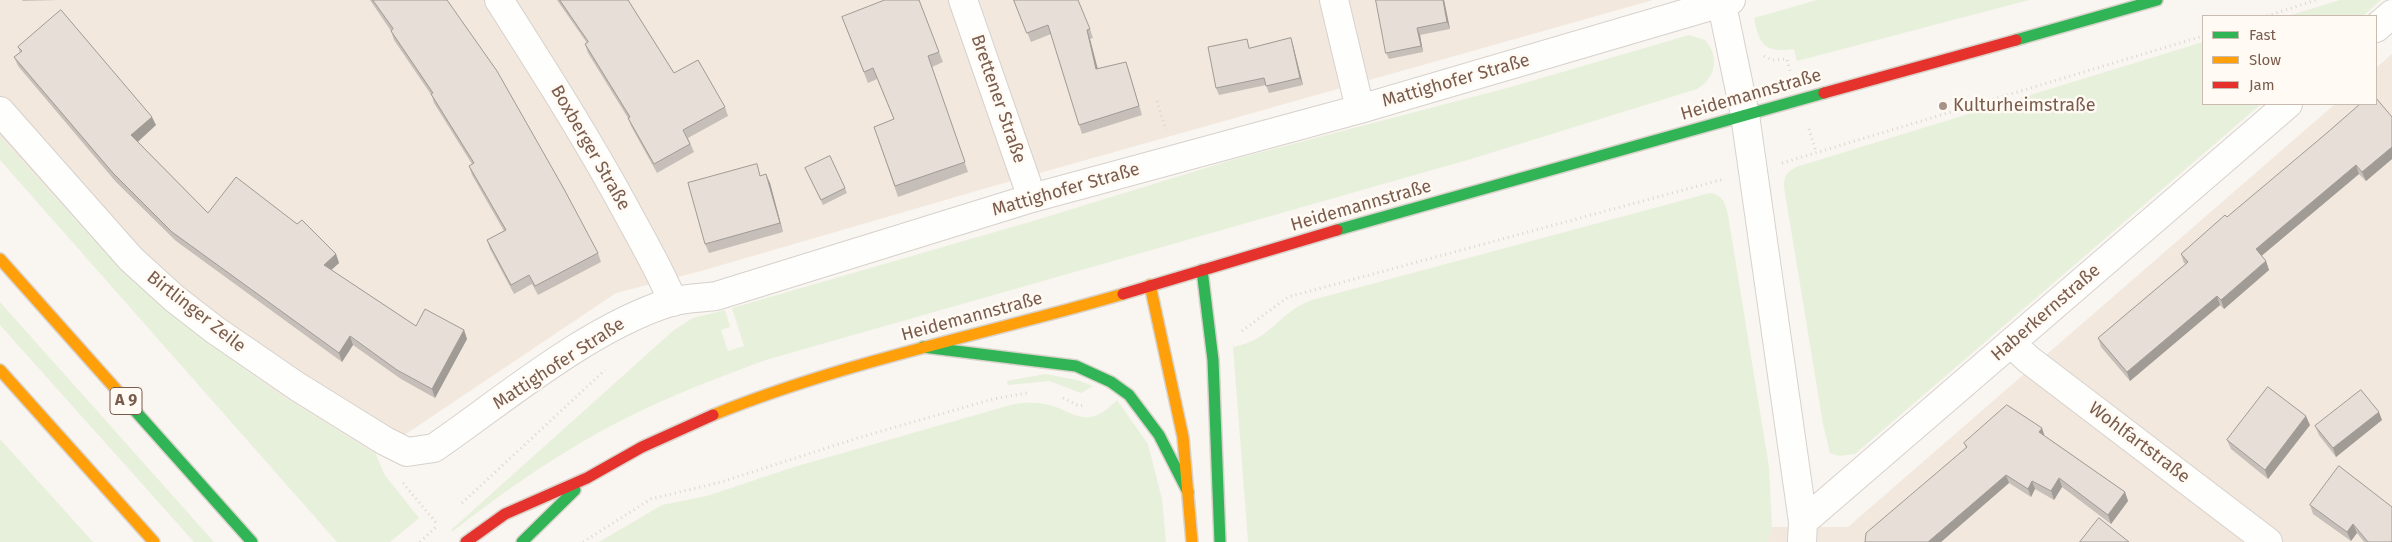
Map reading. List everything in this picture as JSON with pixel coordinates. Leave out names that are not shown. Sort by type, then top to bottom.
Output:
[{"type":"main road","name":"Heidemannstraße","points":[[466,542],[505,514],[587,478],[642,447],[715,414],[796,384],[923,347],[1092,303],[1745,115],[2157,0]]},
{"type":"main road","name":"A 9","points":[[0,259],[252,542]]},
{"type":"main road","points":[[1202,270],[1212,339],[1220,542]]},
{"type":"main road","points":[[1150,285],[1183,437],[1192,542]]},
{"type":"main road","points":[[923,347],[1076,366],[1111,382],[1129,395],[1159,435],[1188,492]]},
{"type":"main road","points":[[0,370],[154,542]]},
{"type":"main road","name":"Heidemannstraße","points":[[522,542],[587,478]]},
{"type":"street","name":"Boxberger Straße","points":[[499,0],[551,80],[608,178],[661,274],[672,302]]},
{"type":"street","name":"Brettener Straße","points":[[963,0],[1032,198]]},
{"type":"street","points":[[1334,0],[1360,109]]},
{"type":"street","name":"Mattighofer Straße","points":[[434,448],[591,340],[623,321],[672,302],[716,296],[1032,198],[1360,109],[1724,1]]},
{"type":"street","points":[[1724,1],[1745,115],[1751,172],[1803,532]]},
{"type":"street","points":[[2377,27],[2392,14]]},
{"type":"street","name":"Haberkernstraße","points":[[1803,532],[2010,343],[2287,105]]},
{"type":"street","name":"Birtlinger Zeile","points":[[0,111],[131,259],[202,320],[298,387],[385,441],[407,452],[434,448]]},
{"type":"street","name":"Wohlfartstraße","points":[[2010,343],[2028,359],[2268,542]]},
{"type":"path","points":[[2270,15],[2316,0]]},
{"type":"path","points":[[1212,339],[1245,330],[1288,297],[1751,172],[2202,36]]},
{"type":"path","points":[[460,505],[611,364]]},
{"type":"path","points":[[1058,396],[1079,406],[1094,403],[1111,382]]},
{"type":"path","points":[[583,542],[651,499],[721,482],[861,437],[993,399],[1032,392]]},
{"type":"path","points":[[402,482],[438,526]]},
{"type":"path","points":[[420,542],[446,519]]},
{"type":"shaded area","points":[[0,0],[1653,0],[983,189],[701,271],[616,293],[376,454],[279,394],[178,320],[117,265],[0,137]]},
{"type":"shaded area","points":[[2392,54],[2392,542],[1767,542],[1772,527],[1848,527],[2334,105],[2377,105],[2377,67]]},
{"type":"green space","points":[[1817,0],[2029,0],[1797,61],[1794,49],[1777,50],[1770,48],[1761,41],[1754,18]]},
{"type":"green space","points":[[2340,0],[2381,0],[2364,15],[2291,15]]},
{"type":"green space","points":[[1689,35],[1705,40],[1713,53],[1714,67],[1712,73],[1697,89],[1471,159],[769,359],[676,395],[599,432],[534,472],[453,531],[451,530],[674,330],[693,318],[725,310],[730,327],[721,330],[728,351],[744,346],[732,308],[1033,221],[1235,159],[1511,87]]},
{"type":"green space","points":[[2202,42],[2202,105],[2260,105],[1855,454],[1839,456],[1830,453],[1823,424],[1784,187],[1785,177],[1796,167]]},
{"type":"green space","points":[[0,137],[117,265],[178,320],[279,394],[376,454],[384,474],[419,518],[390,542],[337,542],[0,160]]},
{"type":"green space","points":[[1710,193],[1723,200],[1728,215],[1769,467],[1772,527],[1767,542],[1248,542],[1233,347],[1257,338],[1291,311],[1312,300]]},
{"type":"green space","points":[[0,302],[214,542],[194,542],[0,325]]},
{"type":"green space","points":[[1045,374],[1077,380],[1093,386],[1081,393],[1049,381],[1008,385],[1007,381]]},
{"type":"green space","points":[[1117,400],[1148,444],[1162,499],[1166,542],[599,542],[662,505],[707,496],[794,467],[1014,404],[1043,404],[1076,415],[1091,417],[1102,413]]},
{"type":"green space","points":[[0,439],[93,542],[0,542]]},
{"type":"building","points":[[373,0],[447,0],[497,71],[598,253],[535,286],[529,275],[511,285],[487,240],[506,230],[469,166],[474,163],[431,94],[433,93],[391,31],[393,29]]},
{"type":"building","points":[[560,0],[628,0],[674,73],[698,60],[725,107],[683,130],[690,144],[654,164],[628,118],[630,117],[585,44],[588,42]]},
{"type":"building","points":[[885,0],[919,0],[939,52],[928,56],[965,162],[895,186],[874,127],[894,119],[873,68],[864,72],[842,17]]},
{"type":"building","points":[[1014,0],[1078,0],[1090,29],[1087,30],[1096,69],[1126,62],[1139,106],[1079,125],[1048,25],[1027,33]]},
{"type":"building","points":[[1376,0],[1443,0],[1447,22],[1417,28],[1421,46],[1386,53]]},
{"type":"building","points":[[61,10],[152,117],[131,135],[208,213],[236,177],[297,224],[302,220],[336,254],[324,265],[416,326],[425,309],[464,330],[432,389],[397,370],[350,336],[339,353],[172,232],[113,173],[14,57],[22,51],[18,47]]},
{"type":"building","points":[[1291,38],[1300,78],[1266,86],[1264,78],[1216,88],[1208,47],[1247,39],[1249,48]]},
{"type":"building","points":[[2377,99],[2392,117],[2392,147],[2362,172],[2356,165],[2256,249],[2266,261],[2221,300],[2217,296],[2127,372],[2098,338],[2188,262],[2181,254],[2225,215],[2227,217],[2359,105],[2377,105]]},
{"type":"building","points":[[830,156],[845,188],[821,200],[805,168]]},
{"type":"building","points":[[757,164],[760,176],[766,174],[780,223],[705,244],[688,183]]},
{"type":"building","points":[[2268,387],[2306,416],[2265,470],[2227,440]]},
{"type":"building","points":[[2361,390],[2379,412],[2333,448],[2315,426]]},
{"type":"building","points":[[2007,405],[2042,428],[2039,432],[2125,492],[2108,515],[2059,478],[2051,491],[2032,481],[2028,489],[2006,475],[1928,542],[1865,542],[1866,533],[1967,447],[1964,443]]},
{"type":"building","points":[[2339,466],[2392,507],[2392,542],[2368,542],[2353,524],[2347,532],[2310,505]]},
{"type":"building","points":[[2099,518],[2129,542],[2080,542]]},
{"type":"traffic: fast","points":[[2016,40],[2157,0]]},
{"type":"traffic: fast","points":[[1337,230],[1824,93]]},
{"type":"traffic: fast","points":[[1202,270],[1213,360],[1220,542]]},
{"type":"traffic: fast","points":[[923,347],[1076,366],[1111,382],[1129,395],[1159,435],[1188,492]]},
{"type":"traffic: fast","points":[[130,405],[252,542]]},
{"type":"traffic: fast","points":[[522,542],[575,490]]},
{"type":"traffic: slow","points":[[0,259],[130,405]]},
{"type":"traffic: slow","points":[[1150,285],[1183,437],[1192,542]]},
{"type":"traffic: slow","points":[[713,415],[814,379],[917,349],[1123,294]]},
{"type":"traffic: slow","points":[[0,370],[154,542]]},
{"type":"traffic: jam","points":[[1824,93],[2016,40]]},
{"type":"traffic: jam","points":[[1123,294],[1337,230]]},
{"type":"traffic: jam","points":[[466,542],[505,514],[587,478],[642,447],[713,415]]},
{"type":"place","name":"Kulturheimstraße","points":[[1943,106]]}]
